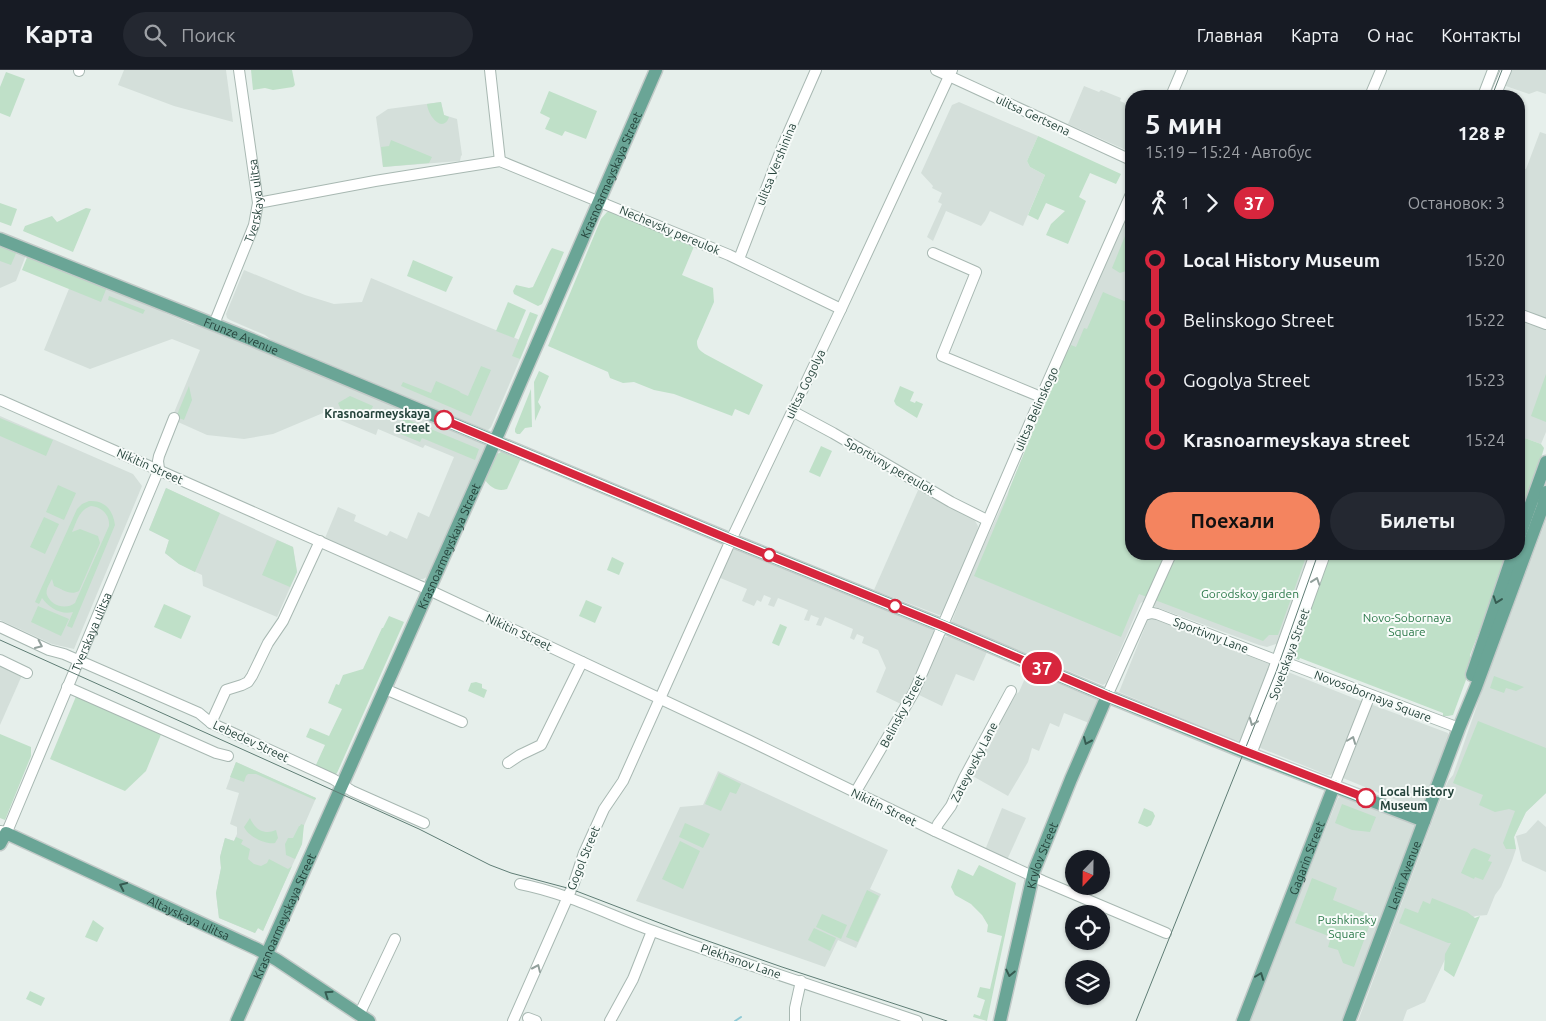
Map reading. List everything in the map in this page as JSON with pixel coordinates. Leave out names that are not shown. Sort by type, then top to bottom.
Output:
[{"type":"main road","name":"Krasnoarmeyskaya Street","points":[[237,1021],[430,590],[656,70]]},
{"type":"main road","name":"Frunze Avenue","points":[[0,239],[214,324],[731,540],[943,626],[1107,696]]},
{"type":"main road","points":[[1525,519],[1546,462]]},
{"type":"main road","name":"Lenin Avenue","points":[[1525,559],[1545,507],[1546,492]]},
{"type":"main road","points":[[1531,501],[1545,507]]},
{"type":"main road","name":"Lenin Avenue","points":[[1459,728],[1469,683],[1511,560]]},
{"type":"main road","name":"Lenin Avenue","points":[[1349,1021],[1459,728],[1525,560]]},
{"type":"main road","points":[[1107,696],[1424,821]]},
{"type":"main road","name":"Krylov Street","points":[[1000,1021],[1033,876],[1071,779],[1107,696]]},
{"type":"main road","name":"Gagarin Street","points":[[1243,1021],[1334,786]]},
{"type":"main road","name":"Altayskaya ulitsa","points":[[2,836],[267,954],[364,1018]]},
{"type":"street","name":"Tverskaya ulitsa","points":[[214,324],[254,225],[258,203],[239,70]]},
{"type":"street","points":[[258,203],[383,179],[500,161],[490,70]]},
{"type":"street","name":"ulitsa Vershinina","points":[[739,260],[783,145],[816,70]]},
{"type":"street","name":"ulitsa Gertsena","points":[[936,70],[950,73],[1125,157]]},
{"type":"street","points":[[1174,90],[1182,70]]},
{"type":"street","points":[[1373,90],[1381,70]]},
{"type":"street","points":[[1485,90],[1493,70]]},
{"type":"street","points":[[1498,90],[1506,70]]},
{"type":"street","name":"ulitsa Gogolya","points":[[660,699],[731,540],[841,309],[950,73]]},
{"type":"street","name":"Nechevsky pereulok","points":[[500,161],[739,260],[841,309]]},
{"type":"street","name":"ulitsa Belinskogo","points":[[943,626],[987,520],[1125,208]]},
{"type":"street","points":[[933,253],[976,272],[942,356],[1041,397]]},
{"type":"street","points":[[1525,316],[1546,324]]},
{"type":"street","name":"Nikitin Street","points":[[0,400],[430,590],[748,740],[935,831],[1033,876],[1166,933]]},
{"type":"street","name":"Sportivny pereulok","points":[[792,412],[829,431],[951,502],[987,520]]},
{"type":"street","name":"Tverskaya ulitsa","points":[[2,836],[159,469],[159,456],[174,418]]},
{"type":"street","points":[[211,722],[226,690],[248,682],[252,676],[268,643],[283,621],[320,541]]},
{"type":"street","points":[[1107,696],[1168,560]]},
{"type":"street","name":"Sovetskaya Street","points":[[1282,662],[1313,560]]},
{"type":"street","name":"Sovetskaya Street","points":[[1246,752],[1324,560]]},
{"type":"street","name":"Sportivny Lane","points":[[1144,615],[1157,614],[1282,662]]},
{"type":"street","name":"Belinsky Street","points":[[855,793],[910,701],[943,626]]},
{"type":"street","name":"Lebedev Street","points":[[0,627],[49,650],[78,660],[199,713],[211,722],[308,767],[352,791],[424,822]]},
{"type":"street","points":[[0,660],[27,673]]},
{"type":"street","points":[[508,763],[541,745],[582,662]]},
{"type":"street","name":"Novosobornaya Square","points":[[1282,662],[1459,728]]},
{"type":"street","name":"Lebedev Street","points":[[67,686],[216,753],[228,756]]},
{"type":"street","points":[[385,689],[462,722]]},
{"type":"street","name":"Zateyevsky Lane","points":[[935,831],[951,806],[1011,691]]},
{"type":"street","name":"Gagarin Street","points":[[1334,786],[1370,695]]},
{"type":"street","name":"Gogol Street","points":[[513,1021],[574,883],[584,854],[604,809],[623,781],[660,699]]},
{"type":"street","points":[[520,884],[567,896]]},
{"type":"street","name":"Plekhanov Lane","points":[[567,896],[652,931],[916,1021]]},
{"type":"street","points":[[610,1021],[633,979],[652,931]]},
{"type":"street","points":[[364,1018],[395,939]]},
{"type":"street","points":[[795,1021],[795,1008],[801,981]]},
{"type":"shaded area","points":[[124,70],[226,70],[233,122],[174,106],[118,85]]},
{"type":"shaded area","points":[[1505,70],[1546,70],[1546,94],[1537,91],[1529,94],[1525,93],[1525,90],[1517,90],[1500,84]]},
{"type":"shaded area","points":[[1084,86],[1121,98],[1120,101],[1125,103],[1125,150],[1068,124]]},
{"type":"shaded area","points":[[441,102],[444,115],[457,119],[462,155],[460,161],[383,167],[376,117],[388,109]]},
{"type":"shaded area","points":[[959,102],[1038,136],[1027,161],[1030,167],[1045,175],[1023,226],[990,211],[981,226],[946,211],[933,241],[927,237],[942,204],[938,202],[942,193],[932,188],[933,186],[921,173],[952,105]]},
{"type":"shaded area","points":[[1540,132],[1546,134],[1546,320],[1525,312],[1526,169]]},
{"type":"shaded area","points":[[1125,221],[1125,560],[1308,560],[1279,643],[1267,647],[1259,645],[1142,602],[1106,683],[1103,685],[954,624],[952,621],[969,577],[1009,490],[1066,351]]},
{"type":"shaded area","points":[[0,244],[26,255],[16,281],[0,288]]},
{"type":"shaded area","points":[[244,270],[305,295],[334,304],[362,302],[371,278],[527,343],[491,427],[488,430],[484,429],[273,341],[265,335],[230,320],[226,314]]},
{"type":"shaded area","points":[[75,274],[158,308],[193,325],[202,326],[485,444],[485,449],[427,577],[417,579],[325,538],[338,507],[356,515],[354,521],[387,536],[390,531],[407,539],[418,512],[429,517],[454,457],[425,445],[423,448],[378,429],[376,435],[323,413],[273,434],[244,439],[207,435],[178,422],[179,418],[173,415],[200,350],[172,339],[90,369],[44,350]]},
{"type":"shaded area","points":[[1525,319],[1546,327],[1546,432],[1541,444],[1525,438]]},
{"type":"shaded area","points":[[0,416],[133,474],[142,486],[74,649],[52,644],[0,620]]},
{"type":"shaded area","points":[[166,488],[293,547],[297,572],[277,617],[203,586],[202,575],[179,564],[165,553],[169,540],[149,530]]},
{"type":"shaded area","points":[[919,488],[974,519],[978,526],[977,534],[943,614],[939,615],[874,590]]},
{"type":"shaded area","points":[[1546,520],[1546,793],[1526,812],[1516,832],[1514,837],[1516,849],[1512,861],[1487,915],[1476,916],[1463,921],[1425,1002],[1407,1010],[1403,1021],[1358,1021],[1432,822],[1448,781],[1453,775],[1482,691]]},
{"type":"shaded area","points":[[734,547],[933,629],[934,632],[929,646],[903,705],[876,692],[886,668],[878,650],[862,643],[864,637],[857,634],[854,640],[850,638],[853,629],[825,617],[821,626],[816,625],[819,618],[811,615],[809,621],[804,620],[808,610],[778,598],[774,607],[768,605],[771,598],[764,595],[761,602],[757,600],[754,606],[742,601],[747,589],[718,577],[731,549]]},
{"type":"shaded area","points":[[1149,619],[1154,619],[1272,665],[1240,743],[1119,692]]},
{"type":"shaded area","points":[[950,636],[987,652],[974,681],[956,674],[942,706],[917,694],[942,640]]},
{"type":"shaded area","points":[[0,663],[23,673],[0,725]]},
{"type":"shaded area","points":[[1029,669],[1094,697],[1097,700],[1097,706],[1089,723],[1064,713],[1059,727],[1050,723],[1039,751],[1032,748],[1028,762],[1008,796],[969,774],[1016,694],[1019,692]]},
{"type":"shaded area","points":[[1288,672],[1362,702],[1335,771],[1331,775],[1258,747]]},
{"type":"shaded area","points":[[1373,705],[1448,733],[1449,736],[1423,804],[1419,807],[1413,807],[1343,778]]},
{"type":"shaded area","points":[[236,762],[316,798],[303,828],[302,844],[263,931],[258,928],[255,933],[219,918],[216,893],[221,868],[220,857],[225,838],[234,841],[237,834],[237,827],[230,824],[239,793],[226,789]]},
{"type":"shaded area","points":[[718,771],[888,850],[870,889],[881,894],[856,948],[838,940],[825,967],[636,901],[680,807],[703,805]]},
{"type":"shaded area","points":[[1342,796],[1415,826],[1342,1021],[1249,1021],[1338,798]]},
{"type":"shaded area","points":[[1002,808],[1026,818],[1007,860],[985,850]]},
{"type":"shaded area","points":[[1538,820],[1546,827],[1546,872],[1522,861],[1516,836],[1526,833]]},
{"type":"green space","points":[[251,70],[292,70],[295,85],[293,87],[273,90],[265,88],[253,90]]},
{"type":"green space","points":[[6,72],[25,79],[10,117],[0,113],[0,87]]},
{"type":"green space","points":[[549,91],[597,111],[586,139],[565,131],[562,136],[545,129],[550,118],[540,113]]},
{"type":"green space","points":[[441,102],[444,115],[449,117],[443,124],[440,124],[433,118],[427,104]]},
{"type":"green space","points":[[1038,136],[1121,174],[1116,184],[1090,173],[1079,197],[1086,201],[1068,244],[1046,235],[1051,224],[1065,211],[1046,203],[1038,220],[1028,215],[1045,175],[1030,167],[1027,161]]},
{"type":"green space","points":[[391,140],[432,157],[429,163],[383,167],[381,147],[389,146]]},
{"type":"green space","points":[[0,203],[17,209],[11,226],[0,222]]},
{"type":"green space","points":[[86,208],[91,209],[73,252],[23,231],[25,226],[52,216],[57,222]]},
{"type":"green space","points":[[607,212],[695,244],[682,275],[713,288],[714,302],[697,345],[705,354],[763,385],[749,415],[735,409],[732,416],[674,394],[654,390],[634,382],[623,383],[610,378],[608,372],[548,346],[601,219]]},
{"type":"green space","points":[[1125,236],[1125,271],[1120,273],[1112,268]]},
{"type":"green space","points":[[0,244],[17,251],[11,265],[0,261]]},
{"type":"green space","points":[[552,248],[564,252],[542,304],[538,306],[514,294],[513,291],[516,285],[533,287]]},
{"type":"green space","points":[[28,255],[107,287],[101,302],[22,270]]},
{"type":"green space","points":[[413,260],[453,277],[446,292],[407,276]]},
{"type":"green space","name":"Gorodskoy garden","points":[[1103,292],[1125,301],[1125,560],[1305,560],[1278,635],[1269,635],[1263,641],[1139,594],[1121,637],[974,576],[1066,351],[1069,350],[1071,345],[1076,347],[1084,328],[1087,329]]},
{"type":"green space","points":[[109,296],[145,310],[143,314],[108,300]]},
{"type":"green space","points":[[508,302],[526,310],[514,338],[496,331]]},
{"type":"green space","points":[[530,312],[538,315],[520,359],[512,356]]},
{"type":"green space","points":[[481,366],[491,370],[471,416],[401,386],[403,382],[431,393],[436,381],[468,396]]},
{"type":"green space","points":[[539,371],[549,376],[538,402],[541,407],[535,421],[534,382]]},
{"type":"green space","points":[[1546,374],[1546,422],[1531,416]]},
{"type":"green space","points":[[189,386],[192,400],[184,420],[176,417]]},
{"type":"green space","points":[[900,386],[914,392],[910,401],[923,404],[917,418],[896,405],[894,401]]},
{"type":"green space","points":[[531,389],[532,427],[525,428],[520,434],[517,434],[515,429]]},
{"type":"green space","points":[[350,396],[373,406],[368,417],[349,409],[342,412],[338,403]]},
{"type":"green space","points":[[0,418],[53,440],[46,456],[0,436]]},
{"type":"green space","points":[[404,418],[479,449],[475,460],[422,438],[420,442],[398,433]]},
{"type":"green space","points":[[1525,438],[1541,444],[1544,448],[1525,508]]},
{"type":"green space","points":[[821,446],[832,451],[820,477],[809,472]]},
{"type":"green space","points":[[503,451],[521,458],[507,489],[498,490],[485,480],[497,454]]},
{"type":"green space","points":[[58,485],[76,493],[64,520],[46,512]]},
{"type":"green space","points":[[166,488],[220,513],[195,572],[179,564],[165,553],[169,540],[149,530]]},
{"type":"green space","points":[[95,501],[104,504],[110,511],[115,525],[72,628],[67,626],[73,612],[56,610],[42,598],[39,604],[35,602],[77,509],[82,504]],"holes":[[[91,506],[107,515],[109,526],[75,603],[59,606],[49,599],[47,589],[52,579],[54,586],[72,593],[79,591],[100,543],[98,536],[80,529],[72,532],[81,513]]]},
{"type":"green space","points":[[44,517],[59,524],[45,554],[30,547]]},
{"type":"green space","points":[[277,540],[293,547],[297,572],[290,587],[262,575]]},
{"type":"green space","points":[[612,557],[624,563],[619,575],[607,570]]},
{"type":"green space","name":"Novo-Sobornaya Square","points":[[1328,560],[1507,560],[1470,655],[1470,669],[1453,715],[1443,716],[1443,713],[1300,658],[1299,660],[1293,657],[1298,640],[1300,639]]},
{"type":"green space","points":[[586,600],[602,607],[595,623],[579,616]]},
{"type":"green space","points":[[164,604],[191,616],[181,639],[154,627]]},
{"type":"green space","points":[[38,606],[69,619],[61,636],[31,622]]},
{"type":"green space","points":[[389,616],[404,622],[337,773],[335,775],[315,767],[325,745],[306,737],[310,728],[329,736],[342,709],[328,703],[336,684],[339,685],[343,675],[363,669]]},
{"type":"green space","points":[[780,624],[787,627],[779,646],[772,643]]},
{"type":"green space","points":[[1494,676],[1524,687],[1516,691],[1506,688],[1504,693],[1490,688]]},
{"type":"green space","points":[[471,683],[482,684],[482,688],[487,690],[484,698],[468,691]]},
{"type":"green space","points":[[77,694],[162,732],[146,771],[125,791],[50,759]]},
{"type":"green space","points":[[1478,721],[1546,748],[1546,793],[1526,812],[1514,837],[1516,849],[1506,849],[1503,843],[1515,811],[1509,809],[1495,812],[1479,805],[1483,795],[1453,783]]},
{"type":"green space","points":[[0,734],[31,747],[31,756],[5,820],[0,818]]},
{"type":"green space","points":[[236,762],[316,798],[315,800],[256,774],[248,774],[244,782],[230,777]]},
{"type":"green space","points":[[719,773],[741,784],[736,794],[730,792],[721,811],[705,804]]},
{"type":"green space","points":[[1342,804],[1376,817],[1370,832],[1352,830],[1335,823]]},
{"type":"green space","points":[[1144,808],[1153,812],[1155,816],[1151,825],[1147,827],[1138,823]]},
{"type":"green space","points":[[250,818],[255,826],[264,832],[276,830],[278,838],[275,843],[262,841],[249,834],[244,827]]},
{"type":"green space","points":[[685,823],[710,834],[703,848],[679,837]]},
{"type":"green space","points":[[301,824],[304,825],[302,844],[295,859],[286,855],[285,844],[288,838],[293,838]]},
{"type":"green space","points":[[236,837],[243,840],[241,844],[250,849],[248,859],[254,864],[261,866],[267,863],[269,859],[288,869],[292,866],[263,931],[258,928],[255,933],[219,918],[216,893],[221,868],[220,857],[225,838],[234,841]]},
{"type":"green space","points":[[680,841],[700,851],[683,889],[662,879]]},
{"type":"green space","points":[[1474,848],[1491,855],[1488,861],[1492,862],[1483,880],[1475,877],[1474,879],[1461,873],[1471,850]]},
{"type":"green space","points":[[979,865],[1016,883],[987,1021],[973,1017],[974,1014],[980,1016],[985,1000],[977,997],[980,987],[990,989],[1002,936],[987,932],[988,925],[982,915],[971,904],[955,895],[951,887],[958,869],[973,876]]},
{"type":"green space","name":"Pushkinsky Square","points":[[1312,878],[1337,888],[1333,900],[1373,916],[1354,967],[1343,963],[1338,950],[1328,947],[1331,937],[1295,923]]},
{"type":"green space","points":[[867,890],[879,896],[858,942],[846,937]]},
{"type":"green space","points":[[1432,898],[1467,912],[1475,918],[1480,916],[1454,977],[1444,970],[1445,954],[1451,943],[1399,923],[1405,908],[1418,913],[1423,901],[1430,904]]},
{"type":"green space","points":[[822,914],[847,925],[841,939],[816,927]]},
{"type":"green space","points":[[93,920],[104,928],[97,942],[85,937]]},
{"type":"green space","points":[[814,928],[836,938],[830,951],[808,940]]},
{"type":"green space","points":[[30,991],[45,998],[41,1006],[26,999]]},
{"type":"waterway","points":[[735,1021],[741,1017]]},
{"type":"tram line","points":[[1494,90],[1502,70]]},
{"type":"tram line","points":[[1136,1021],[1276,672],[1316,560]]},
{"type":"tram line","points":[[0,640],[419,829],[490,865],[511,873],[571,889],[691,935],[782,967],[947,1021]]},
{"type":"bus line","name":"37","points":[[444,420],[943,626],[1107,696],[1366,798]]},
{"type":"place","name":"Krasnoarmeyskaya street","points":[[444,420]]},
{"type":"place","name":"Local History Museum","points":[[1366,798]]}]
